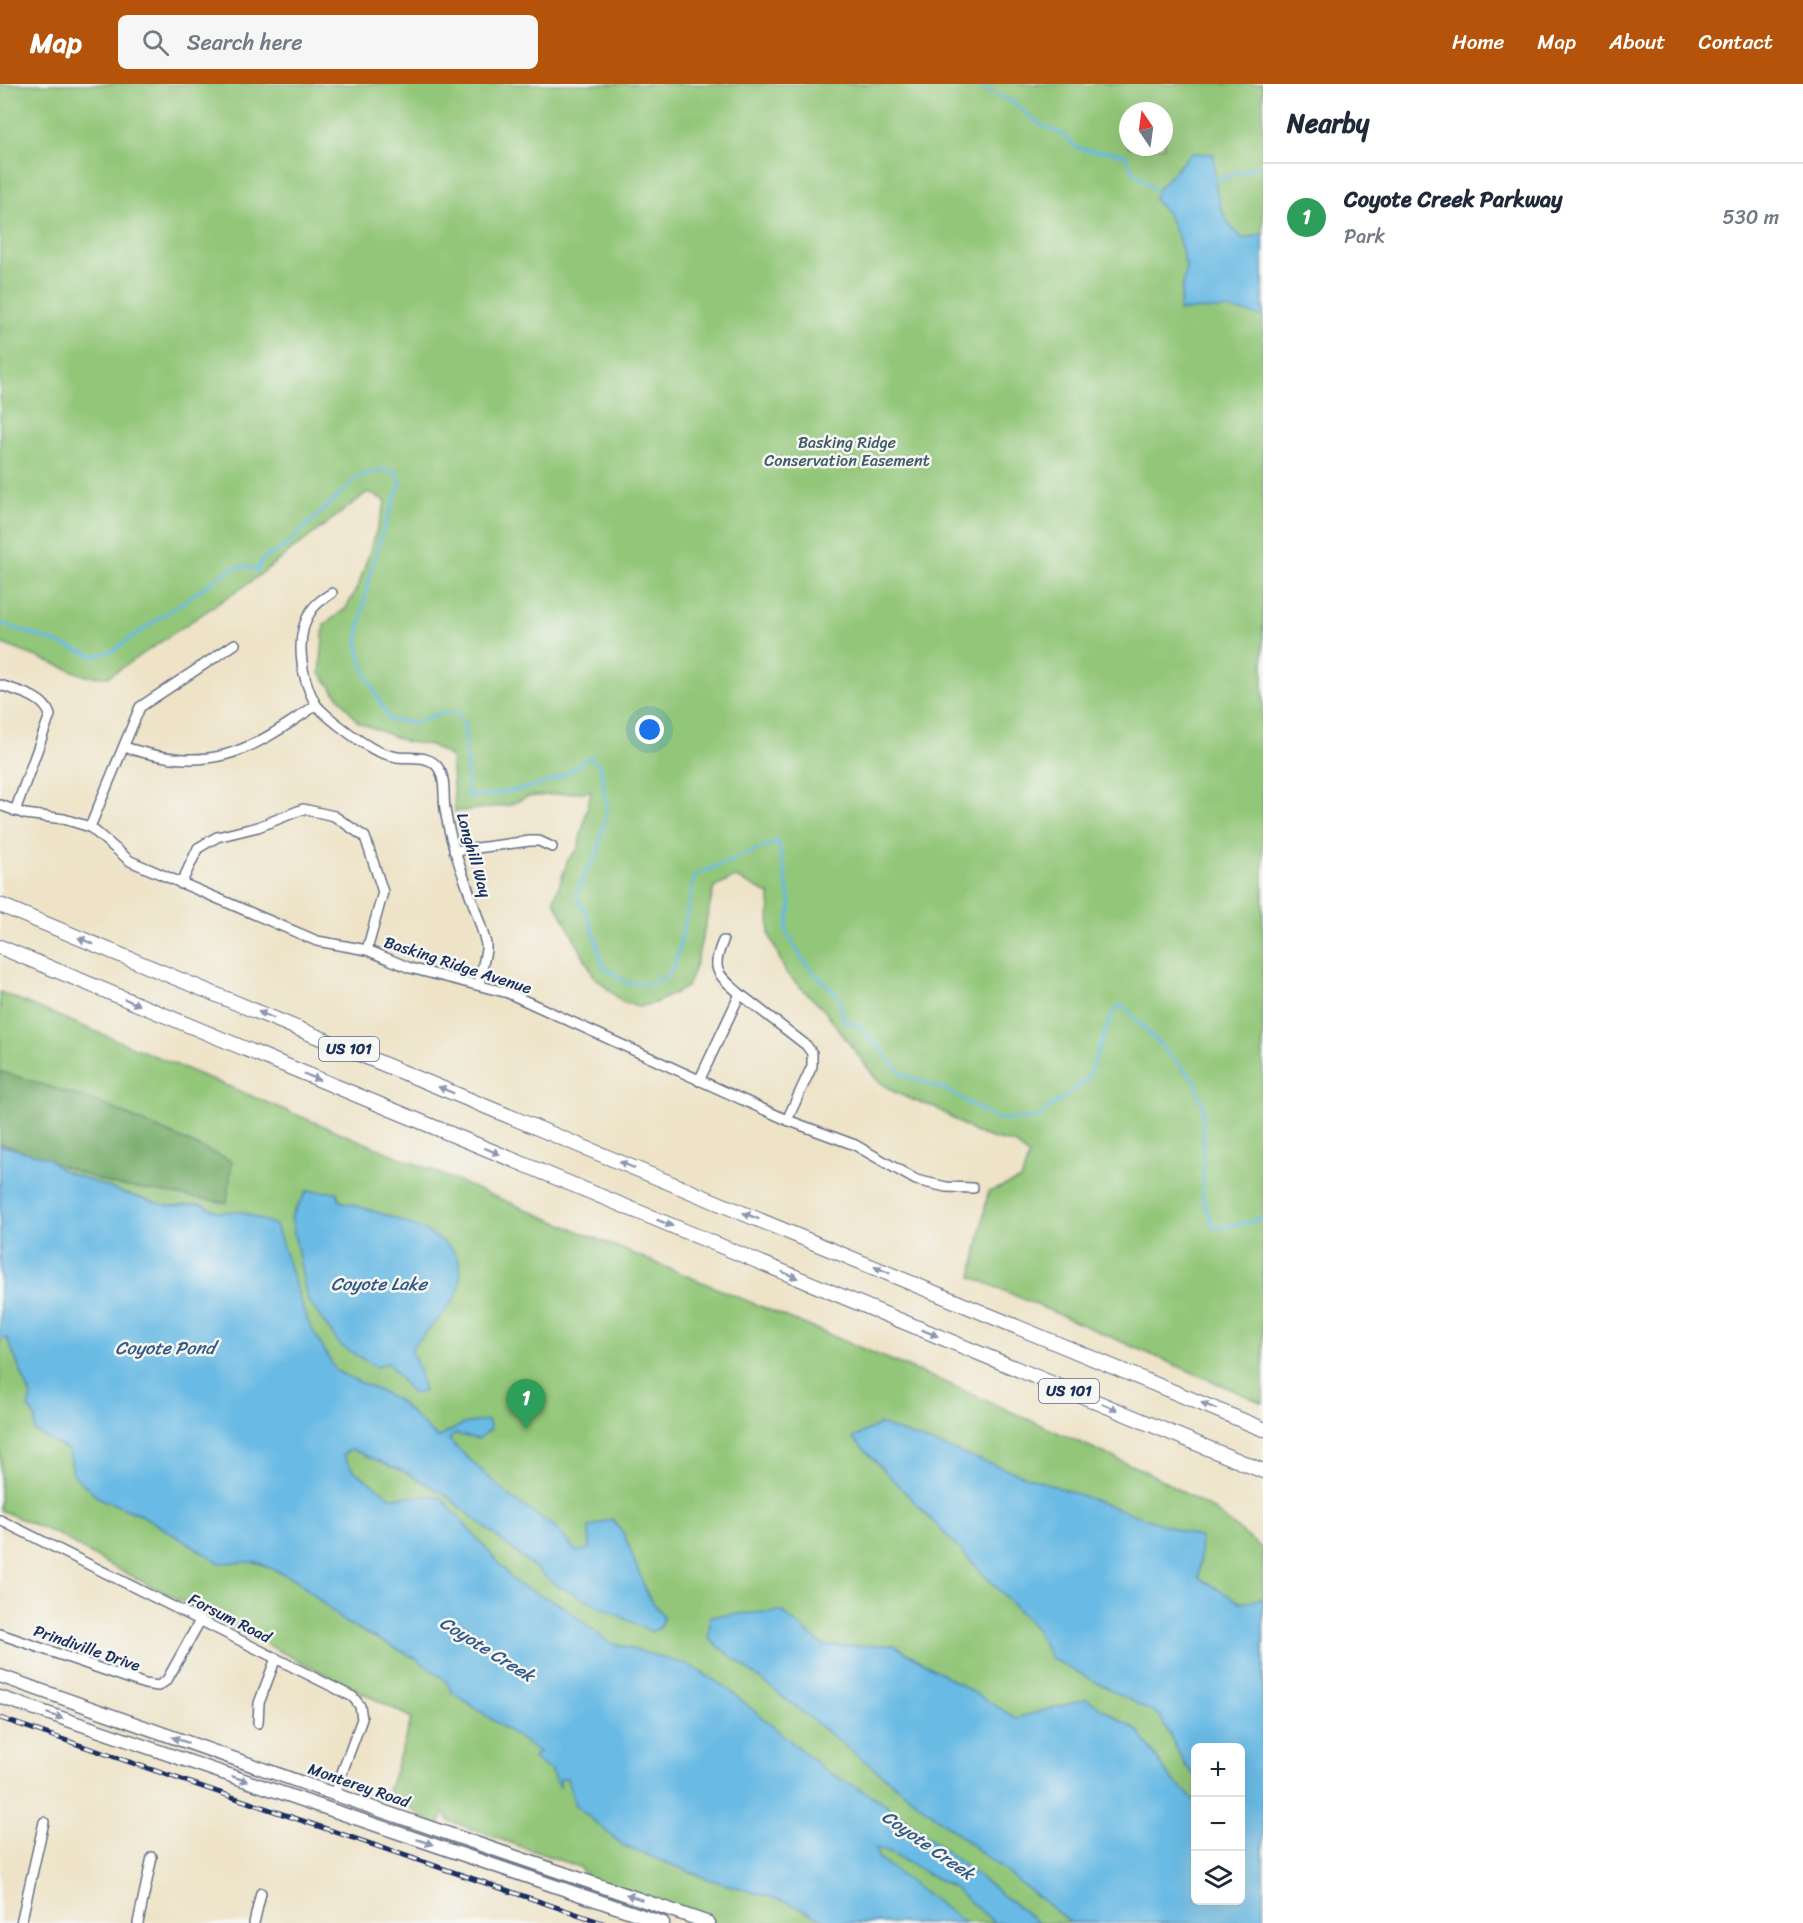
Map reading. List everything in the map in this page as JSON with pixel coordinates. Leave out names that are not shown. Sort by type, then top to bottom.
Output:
[{"type":"highway","name":"US 101","points":[[0,905],[1263,1429]]},
{"type":"highway","name":"US 101","points":[[0,947],[1263,1471]]},
{"type":"main road","name":"Monterey Road","points":[[0,1676],[709,1923]]},
{"type":"main road","name":"Monterey Road","points":[[0,1697],[663,1923]]},
{"type":"street","points":[[124,747],[156,757],[180,760],[226,755],[252,746],[316,705],[304,674],[302,642],[310,612],[316,604],[332,593]]},
{"type":"street","points":[[90,827],[138,711],[144,703],[235,644]]},
{"type":"street","points":[[0,684],[38,699],[50,715],[15,811]]},
{"type":"street","name":"Longhill Way","points":[[316,705],[367,746],[382,754],[426,759],[439,767],[447,824],[454,851],[486,944],[479,984]]},
{"type":"street","name":"Basking Ridge Avenue","points":[[0,805],[37,817],[70,820],[90,827],[130,861],[317,941],[367,950],[410,968],[508,993],[787,1120],[855,1145],[916,1180],[946,1187],[973,1188]]},
{"type":"street","points":[[181,884],[198,848],[217,837],[258,827],[303,809],[334,816],[365,837],[383,892],[367,950]]},
{"type":"street","points":[[454,851],[530,841],[539,841],[552,847]]},
{"type":"street","points":[[723,941],[716,958],[721,976],[740,994],[806,1045],[812,1053],[812,1066],[787,1120]]},
{"type":"street","points":[[699,1081],[740,994]]},
{"type":"street","name":"Forsum Road","points":[[0,1520],[353,1697],[360,1706],[362,1719],[334,1794]]},
{"type":"street","name":"Prindiville Drive","points":[[0,1634],[146,1684],[158,1686],[167,1680],[201,1619]]},
{"type":"street","points":[[258,1724],[260,1703],[276,1658]]},
{"type":"street","points":[[21,1923],[44,1822]]},
{"type":"street","points":[[138,1923],[152,1857]]},
{"type":"street","points":[[254,1923],[261,1893]]},
{"type":"green space","name":"Basking Ridge Conservation Easement","points":[[0,84],[1263,84],[1263,1403],[972,1277],[988,1192],[1021,1179],[1029,1156],[1014,1143],[974,1132],[935,1107],[894,1092],[876,1079],[824,1010],[786,973],[769,934],[770,895],[735,877],[714,888],[696,964],[687,987],[655,1003],[639,1007],[622,1002],[594,976],[554,900],[568,860],[578,849],[591,791],[527,797],[509,805],[455,812],[451,757],[431,745],[407,742],[358,722],[320,673],[324,625],[346,608],[359,584],[386,501],[368,492],[249,583],[108,677],[86,676],[0,643]]},
{"type":"green space","points":[[0,992],[951,1385],[1151,1474],[1214,1510],[1263,1549],[1263,1923],[709,1923],[592,1882],[579,1867],[449,1821],[444,1812],[438,1828],[388,1791],[412,1718],[104,1562],[61,1536],[0,1510]]},
{"type":"green space","points":[[0,1071],[100,1103],[232,1161],[227,1203],[111,1184],[0,1143]]},
{"type":"water","points":[[1191,153],[1214,154],[1218,197],[1223,213],[1234,230],[1243,239],[1263,234],[1263,317],[1243,311],[1222,309],[1179,311],[1186,265],[1178,237],[1167,213],[1154,199],[1158,189]]},
{"type":"water","name":"Coyote Pond","points":[[0,1145],[48,1158],[60,1169],[123,1193],[169,1206],[201,1204],[218,1212],[239,1211],[276,1225],[306,1318],[336,1371],[396,1399],[438,1438],[463,1424],[488,1420],[491,1429],[478,1439],[455,1434],[449,1440],[510,1497],[555,1527],[577,1552],[590,1549],[589,1527],[612,1519],[624,1534],[648,1596],[663,1616],[661,1627],[652,1632],[556,1585],[443,1493],[407,1473],[351,1449],[343,1455],[353,1470],[391,1497],[440,1496],[517,1584],[560,1604],[608,1642],[691,1666],[727,1688],[826,1771],[878,1799],[1039,1923],[995,1923],[954,1888],[892,1854],[875,1848],[879,1859],[965,1923],[831,1923],[787,1902],[711,1880],[624,1846],[575,1805],[567,1778],[560,1779],[560,1787],[551,1771],[533,1758],[539,1752],[452,1692],[446,1681],[417,1659],[346,1623],[295,1579],[256,1562],[220,1563],[143,1516],[97,1497],[73,1474],[69,1451],[34,1431],[36,1419],[28,1407],[31,1396],[7,1338],[0,1341]]},
{"type":"water","name":"Coyote Lake","points":[[307,1191],[337,1192],[340,1201],[417,1227],[445,1243],[457,1257],[461,1273],[456,1296],[411,1349],[424,1392],[412,1394],[388,1363],[376,1367],[341,1346],[307,1299],[291,1217]]},
{"type":"water","points":[[879,1424],[1201,1538],[1199,1578],[1242,1603],[1263,1598],[1263,1923],[1071,1923],[709,1639],[710,1616],[781,1611],[824,1646],[894,1645],[1016,1718],[1087,1699],[1138,1731],[1169,1776],[1191,1797],[1191,1905],[1245,1905],[1245,1743],[1191,1743],[1191,1772],[1185,1765],[1160,1716],[1051,1658],[1035,1628],[853,1438]]},
{"type":"waterway","points":[[973,84],[1013,102],[1039,124],[1063,135],[1077,148],[1115,152],[1126,156],[1131,168],[1159,194]]},
{"type":"waterway","points":[[1212,181],[1263,165]]},
{"type":"waterway","points":[[0,623],[95,656],[112,651],[232,568],[246,566],[257,571],[262,560],[285,546],[358,477],[378,470],[395,471],[401,482],[373,564],[360,629],[358,643],[364,669],[389,720],[415,723],[438,714],[457,712],[465,728],[468,797],[541,784],[564,775],[591,757],[601,768],[607,809],[597,856],[586,871],[576,894],[598,945],[602,965],[627,983],[649,984],[667,976],[676,963],[695,875],[778,841],[791,905],[786,931],[803,961],[839,997],[844,1022],[857,1024],[904,1075],[944,1089],[997,1119],[1035,1119],[1087,1080],[1113,1012],[1122,1005],[1195,1081],[1203,1105],[1203,1157]]},
{"type":"waterway","points":[[1203,1164],[1203,1200],[1214,1228],[1251,1222],[1263,1217]]},
{"type":"railway","points":[[0,1718],[603,1923]]},
{"type":"place","name":"Coyote Creek Parkway","points":[[526,1429]]},
{"type":"water label","name":"Coyote Creek","points":[[487,1649]]},
{"type":"water label","name":"Coyote Creek","points":[[928,1845]]}]
